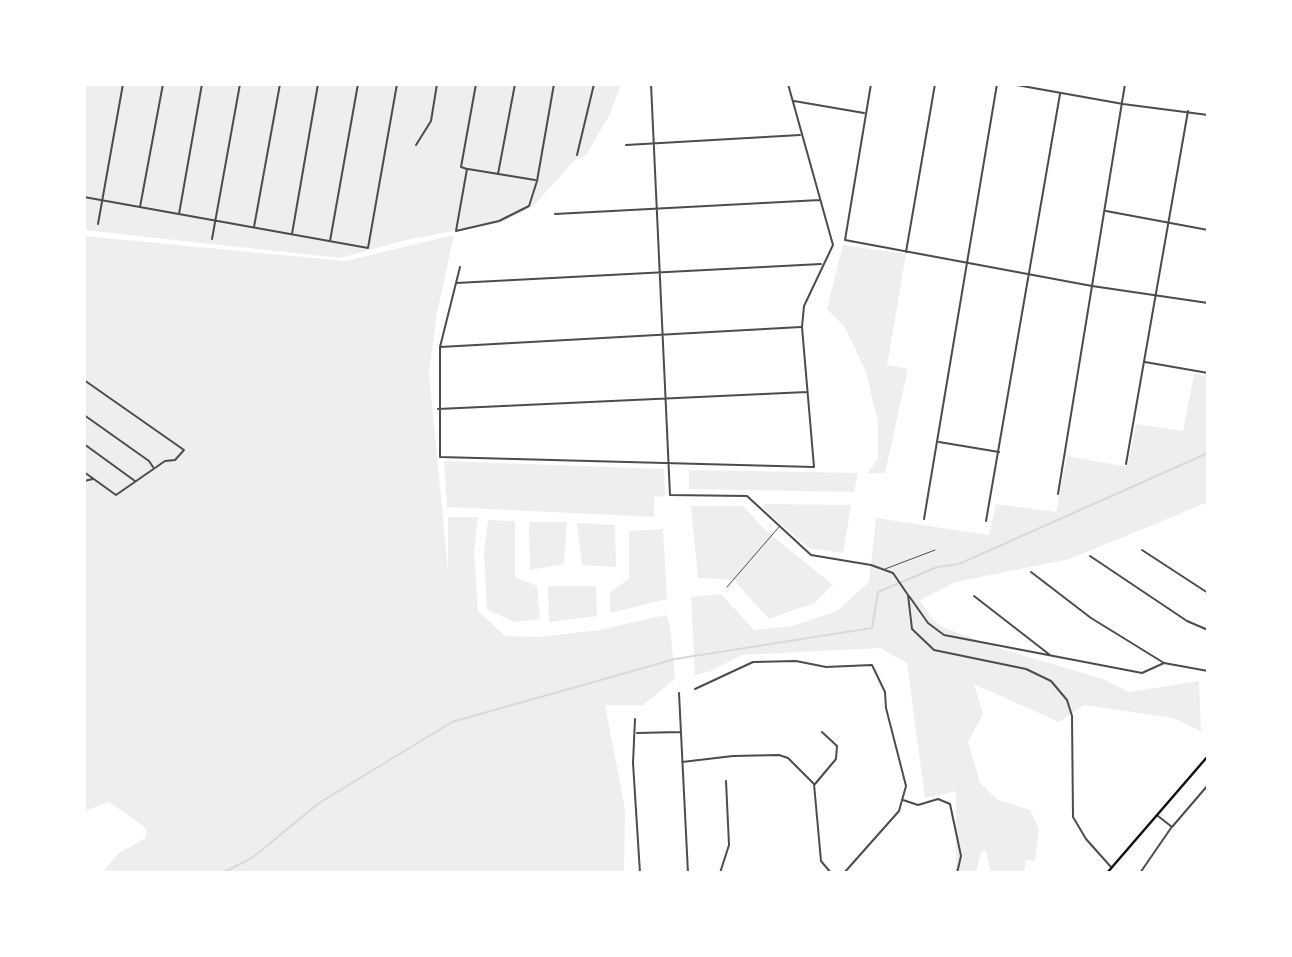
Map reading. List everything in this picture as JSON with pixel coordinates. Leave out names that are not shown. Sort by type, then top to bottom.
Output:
[{"type":"main road","points":[[1107,873],[1208,756]]},
{"type":"street","points":[[98,224],[123,84]]},
{"type":"street","points":[[140,207],[163,84]]},
{"type":"street","points":[[179,214],[202,84]]},
{"type":"street","points":[[212,239],[240,84]]},
{"type":"street","points":[[254,227],[280,84]]},
{"type":"street","points":[[292,234],[318,84]]},
{"type":"street","points":[[330,241],[358,84]]},
{"type":"street","points":[[84,197],[368,248],[397,84]]},
{"type":"street","points":[[416,145],[431,121],[437,84]]},
{"type":"street","points":[[476,84],[461,167],[537,180]]},
{"type":"street","points":[[498,174],[515,84]]},
{"type":"street","points":[[467,169],[456,231],[499,221],[529,206],[537,180],[554,84]]},
{"type":"street","points":[[577,155],[594,84]]},
{"type":"street","points":[[651,84],[670,495],[747,496],[811,555],[885,569],[899,578],[908,596],[928,623],[944,635],[1142,673],[1164,663]]},
{"type":"street","points":[[460,267],[440,347],[440,457],[814,467],[802,327],[804,306],[833,245],[788,84]]},
{"type":"street","points":[[871,84],[845,240],[1092,286],[1208,303]]},
{"type":"street","points":[[906,252],[935,84]]},
{"type":"street","points":[[924,519],[998,84]]},
{"type":"street","points":[[1011,84],[1123,104],[1208,115]]},
{"type":"street","points":[[1058,494],[1125,84]]},
{"type":"street","points":[[986,522],[1060,94]]},
{"type":"street","points":[[793,101],[866,113]]},
{"type":"street","points":[[1126,464],[1188,111]]},
{"type":"street","points":[[626,145],[801,134]]},
{"type":"street","points":[[555,214],[821,200]]},
{"type":"street","points":[[1106,211],[1208,230]]},
{"type":"street","points":[[454,283],[822,264]]},
{"type":"street","points":[[440,347],[802,327]]},
{"type":"street","points":[[1144,362],[1208,373]]},
{"type":"street","points":[[84,380],[184,450],[175,460],[165,461],[116,495],[84,472]]},
{"type":"street","points":[[438,410],[808,392]]},
{"type":"street","points":[[84,415],[149,461],[154,468]]},
{"type":"street","points":[[939,441],[999,452]]},
{"type":"street","points":[[84,444],[136,481]]},
{"type":"street","points":[[84,481],[93,479]]},
{"type":"street","points":[[727,587],[779,527]]},
{"type":"street","points":[[885,569],[935,550]]},
{"type":"street","points":[[1142,550],[1208,593]]},
{"type":"street","points":[[1090,555],[1186,621],[1208,631]]},
{"type":"street","points":[[1031,572],[1091,618],[1164,663],[1208,671]]},
{"type":"street","points":[[908,596],[912,629],[934,650],[1026,669],[1044,676],[1060,690],[1072,716],[1073,817],[1086,839],[1112,868]]},
{"type":"street","points":[[974,596],[1051,656]]},
{"type":"street","points":[[695,689],[753,662],[796,661],[826,667],[872,665],[885,692],[886,708],[906,786],[899,811],[844,873]]},
{"type":"street","points":[[679,693],[688,873]]},
{"type":"street","points":[[635,719],[633,763],[640,873]]},
{"type":"street","points":[[636,733],[681,732]]},
{"type":"street","points":[[814,784],[836,759],[837,746],[822,732]]},
{"type":"street","points":[[682,762],[733,756],[784,756],[814,784],[821,861],[831,873]]},
{"type":"street","points":[[720,873],[729,845],[726,781]]},
{"type":"street","points":[[1140,873],[1172,827],[1208,785]]},
{"type":"street","points":[[902,799],[918,804],[938,799],[950,804],[961,856],[957,873]]},
{"type":"street","points":[[1157,815],[1172,827]]},
{"type":"shaded area","points":[[84,84],[621,84],[610,114],[586,155],[576,159],[532,207],[500,223],[410,239],[340,258],[84,230]]},
{"type":"shaded area","points":[[454,235],[437,313],[429,373],[448,571],[448,517],[478,517],[474,551],[478,611],[505,636],[541,637],[599,630],[666,615],[670,626],[675,679],[643,705],[605,705],[625,810],[624,871],[102,873],[119,853],[146,838],[146,828],[109,802],[87,810],[84,825],[84,236],[345,261]]},
{"type":"shaded area","points":[[843,245],[906,254],[887,365],[908,369],[885,473],[868,473],[878,458],[878,423],[866,372],[845,327],[827,309]]},
{"type":"shaded area","points":[[1194,374],[1208,376],[1208,502],[1070,559],[956,582],[920,600],[931,618],[942,627],[1008,651],[1103,679],[1129,692],[1199,681],[1201,731],[1173,718],[1084,705],[1059,722],[974,684],[983,714],[968,742],[980,783],[998,800],[1030,810],[1039,829],[1035,861],[1026,860],[1024,873],[991,873],[986,850],[981,853],[976,873],[956,873],[956,791],[925,798],[907,663],[880,648],[742,655],[711,671],[695,675],[691,597],[721,594],[754,630],[792,626],[837,611],[869,582],[876,518],[989,535],[996,504],[1056,512],[1067,456],[1127,467],[1136,424],[1183,431]]},
{"type":"shaded area","points":[[444,461],[664,469],[665,496],[654,497],[654,517],[447,507]]},
{"type":"shaded area","points":[[689,470],[858,473],[854,492],[689,489]]},
{"type":"shaded area","points":[[764,504],[851,505],[843,553],[809,548],[764,509]]},
{"type":"shaded area","points":[[691,506],[743,506],[765,530],[833,585],[814,603],[769,619],[734,580],[698,578]]},
{"type":"shaded area","points":[[488,520],[515,521],[515,577],[537,586],[540,619],[514,622],[487,609],[484,553]]},
{"type":"shaded area","points":[[529,522],[567,522],[564,564],[530,570]]},
{"type":"shaded area","points":[[577,523],[615,525],[616,567],[582,565]]},
{"type":"shaded area","points":[[663,529],[667,599],[610,613],[610,592],[629,579],[629,531]]},
{"type":"shaded area","points":[[548,586],[596,586],[597,616],[549,622]]},
{"type":"waterway","points":[[222,873],[252,858],[319,803],[452,722],[675,659],[872,628],[878,592],[937,567],[959,564],[1208,453]]}]
